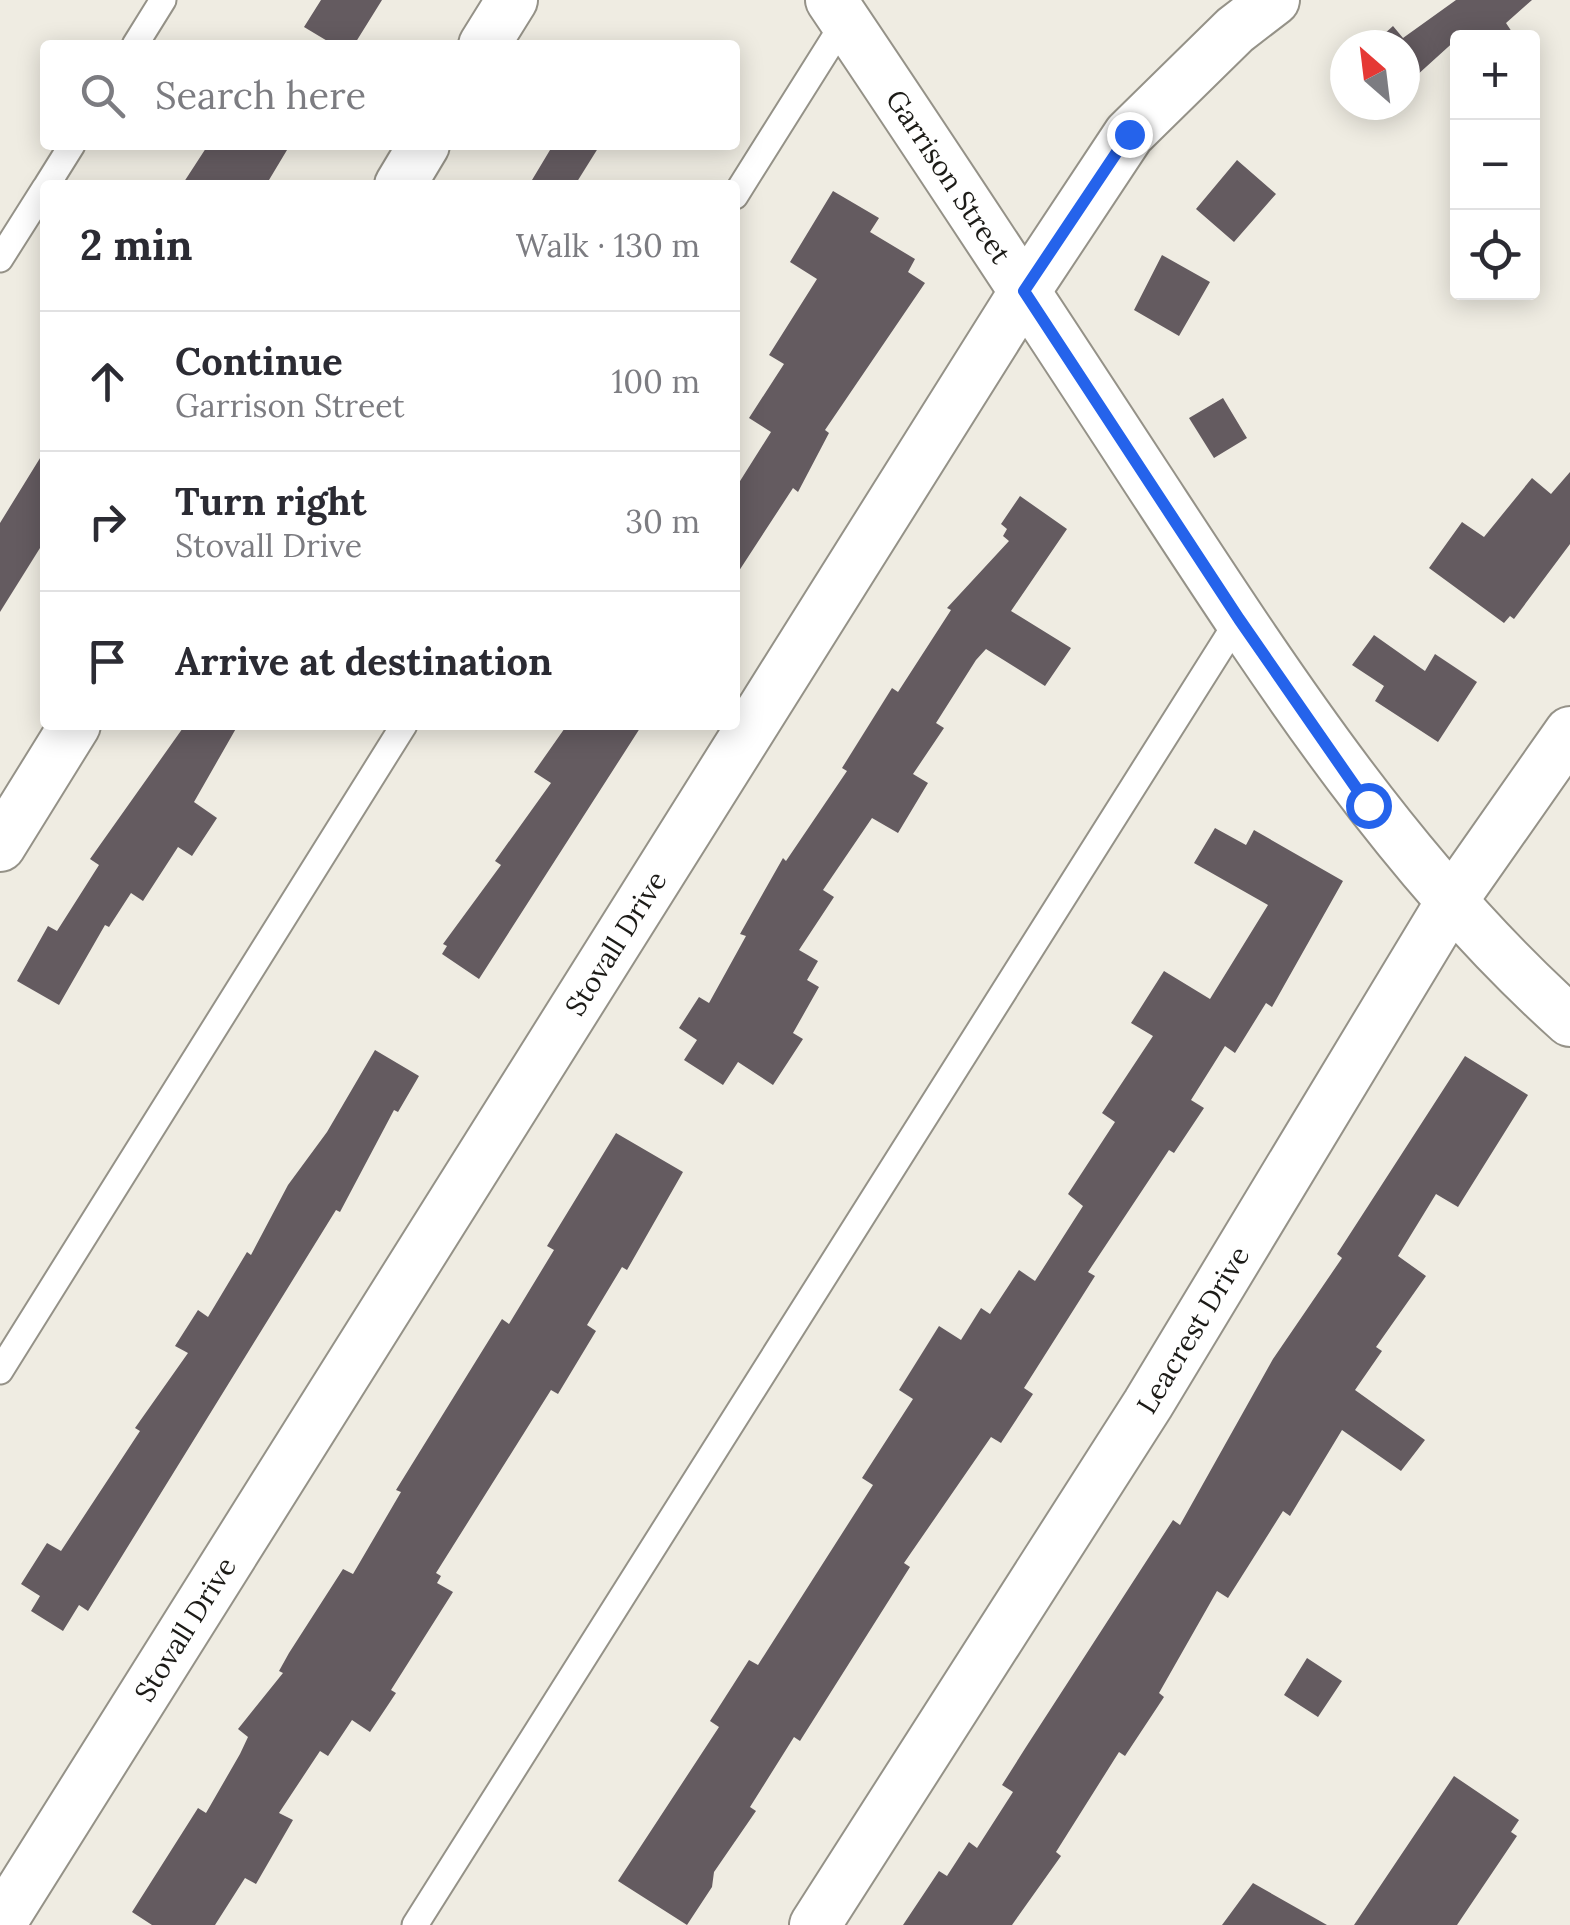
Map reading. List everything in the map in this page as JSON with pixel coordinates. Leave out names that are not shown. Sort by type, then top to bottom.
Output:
[{"type":"street","points":[[487,40],[512,0]]},
{"type":"street","name":"Stovall Drive","points":[[0,1924],[1024,291],[1129,134],[1235,30],[1274,0]]},
{"type":"street","name":"Garrison Street","points":[[838,10],[1239,619],[1368,805],[1524,980],[1570,1020]]},
{"type":"street","points":[[403,180],[421,150]]},
{"type":"street","points":[[0,846],[73,730]]},
{"type":"street","name":"Leacrest Drive","points":[[815,1925],[1148,1404],[1453,899],[1570,732]]},
{"type":"lane","points":[[138,40],[163,0]]},
{"type":"lane","points":[[740,187],[838,10]]},
{"type":"lane","points":[[50,180],[69,150]]},
{"type":"lane","points":[[0,259],[40,196]]},
{"type":"lane","points":[[415,1925],[1239,619]]},
{"type":"lane","points":[[0,1371],[401,730]]},
{"type":"building","points":[[321,0],[382,0],[357,40],[326,40],[304,27]]},
{"type":"building","points":[[1456,0],[1532,0],[1506,23],[1511,30],[1450,30],[1450,45],[1420,72],[1420,30],[1414,30]]},
{"type":"building","points":[[205,150],[287,150],[269,180],[185,180]]},
{"type":"building","points":[[550,150],[597,150],[578,180],[532,180]]},
{"type":"building","points":[[1237,160],[1276,194],[1234,242],[1196,209]]},
{"type":"building","points":[[833,191],[879,218],[870,232],[915,259],[908,272],[925,283],[825,430],[829,433],[798,492],[793,488],[740,569],[740,481],[771,432],[749,418],[784,364],[769,355],[817,279],[790,262]]},
{"type":"building","points":[[1162,255],[1210,282],[1179,336],[1134,310]]},
{"type":"building","points":[[1223,398],[1247,438],[1214,458],[1189,418]]},
{"type":"building","points":[[40,458],[40,548],[0,612],[0,523]]},
{"type":"building","points":[[1570,472],[1570,544],[1514,619],[1510,616],[1504,623],[1429,568],[1462,522],[1484,537],[1532,478],[1551,494]]},
{"type":"building","points":[[1020,496],[1067,529],[1011,611],[1071,648],[1045,686],[986,649],[976,660],[936,723],[944,728],[913,774],[928,783],[898,833],[872,818],[823,890],[834,897],[799,950],[818,961],[807,980],[819,987],[793,1033],[803,1039],[773,1085],[738,1062],[723,1085],[684,1060],[697,1040],[679,1028],[699,997],[709,1003],[746,936],[740,934],[783,858],[786,861],[847,771],[842,768],[892,688],[898,692],[951,610],[947,608],[1009,541],[1003,536],[1007,529],[1001,524]]},
{"type":"building","points":[[1374,635],[1425,671],[1435,654],[1477,682],[1438,742],[1375,701],[1384,686],[1352,665]]},
{"type":"building","points":[[181,730],[235,730],[194,802],[217,818],[192,856],[178,847],[143,901],[131,893],[109,927],[105,925],[59,1005],[17,981],[48,926],[57,931],[99,865],[90,859]]},
{"type":"building","points":[[563,730],[639,730],[479,979],[442,954],[447,946],[443,944],[501,865],[495,861],[551,783],[534,772]]},
{"type":"building","points":[[1215,828],[1246,845],[1254,830],[1343,881],[1272,1007],[1266,1003],[1235,1053],[1225,1046],[1191,1100],[1204,1108],[1174,1153],[1169,1150],[1088,1272],[1095,1276],[1024,1388],[1033,1394],[1001,1443],[991,1437],[904,1563],[910,1567],[800,1741],[794,1737],[750,1807],[756,1811],[714,1872],[712,1887],[687,1925],[618,1881],[719,1727],[710,1721],[749,1660],[758,1665],[873,1485],[862,1478],[913,1399],[899,1390],[939,1326],[961,1340],[981,1308],[990,1314],[1019,1270],[1035,1281],[1083,1206],[1068,1194],[1115,1122],[1102,1113],[1153,1036],[1131,1023],[1164,971],[1210,999],[1268,905],[1194,863]]},
{"type":"building","points":[[375,1050],[419,1076],[398,1112],[394,1110],[340,1212],[336,1210],[88,1611],[79,1605],[63,1631],[31,1611],[40,1596],[21,1584],[47,1543],[61,1551],[140,1431],[135,1428],[188,1353],[175,1346],[198,1310],[208,1317],[247,1252],[251,1255],[288,1185],[327,1132]]},
{"type":"building","points":[[1465,1056],[1528,1095],[1458,1207],[1436,1194],[1398,1256],[1426,1276],[1376,1347],[1382,1351],[1355,1390],[1425,1440],[1401,1471],[1342,1430],[1290,1516],[1283,1511],[1228,1598],[1217,1591],[1159,1693],[1164,1697],[1125,1756],[1119,1752],[1056,1852],[1061,1856],[1012,1925],[903,1925],[939,1871],[947,1876],[969,1842],[977,1848],[1013,1792],[1002,1785],[1173,1520],[1180,1525],[1273,1359],[1342,1258],[1337,1254]]},
{"type":"building","points":[[616,1133],[683,1172],[627,1270],[622,1267],[587,1325],[596,1331],[558,1394],[551,1390],[436,1573],[441,1576],[437,1583],[453,1592],[391,1690],[396,1693],[370,1732],[352,1720],[328,1756],[320,1751],[279,1813],[293,1820],[256,1884],[245,1878],[215,1925],[152,1925],[132,1912],[198,1808],[206,1813],[248,1737],[238,1729],[283,1673],[279,1671],[289,1653],[343,1569],[353,1574],[401,1492],[396,1490],[502,1319],[509,1324],[554,1250],[547,1246]]},
{"type":"building","points":[[1307,1658],[1342,1681],[1318,1717],[1284,1695]]},
{"type":"building","points":[[1454,1776],[1519,1820],[1511,1832],[1517,1836],[1457,1925],[1354,1925]]},
{"type":"building","points":[[1253,1883],[1327,1925],[1222,1925]]},
{"type":"route","points":[[1129,134],[1024,291],[1239,619],[1368,805]]}]
